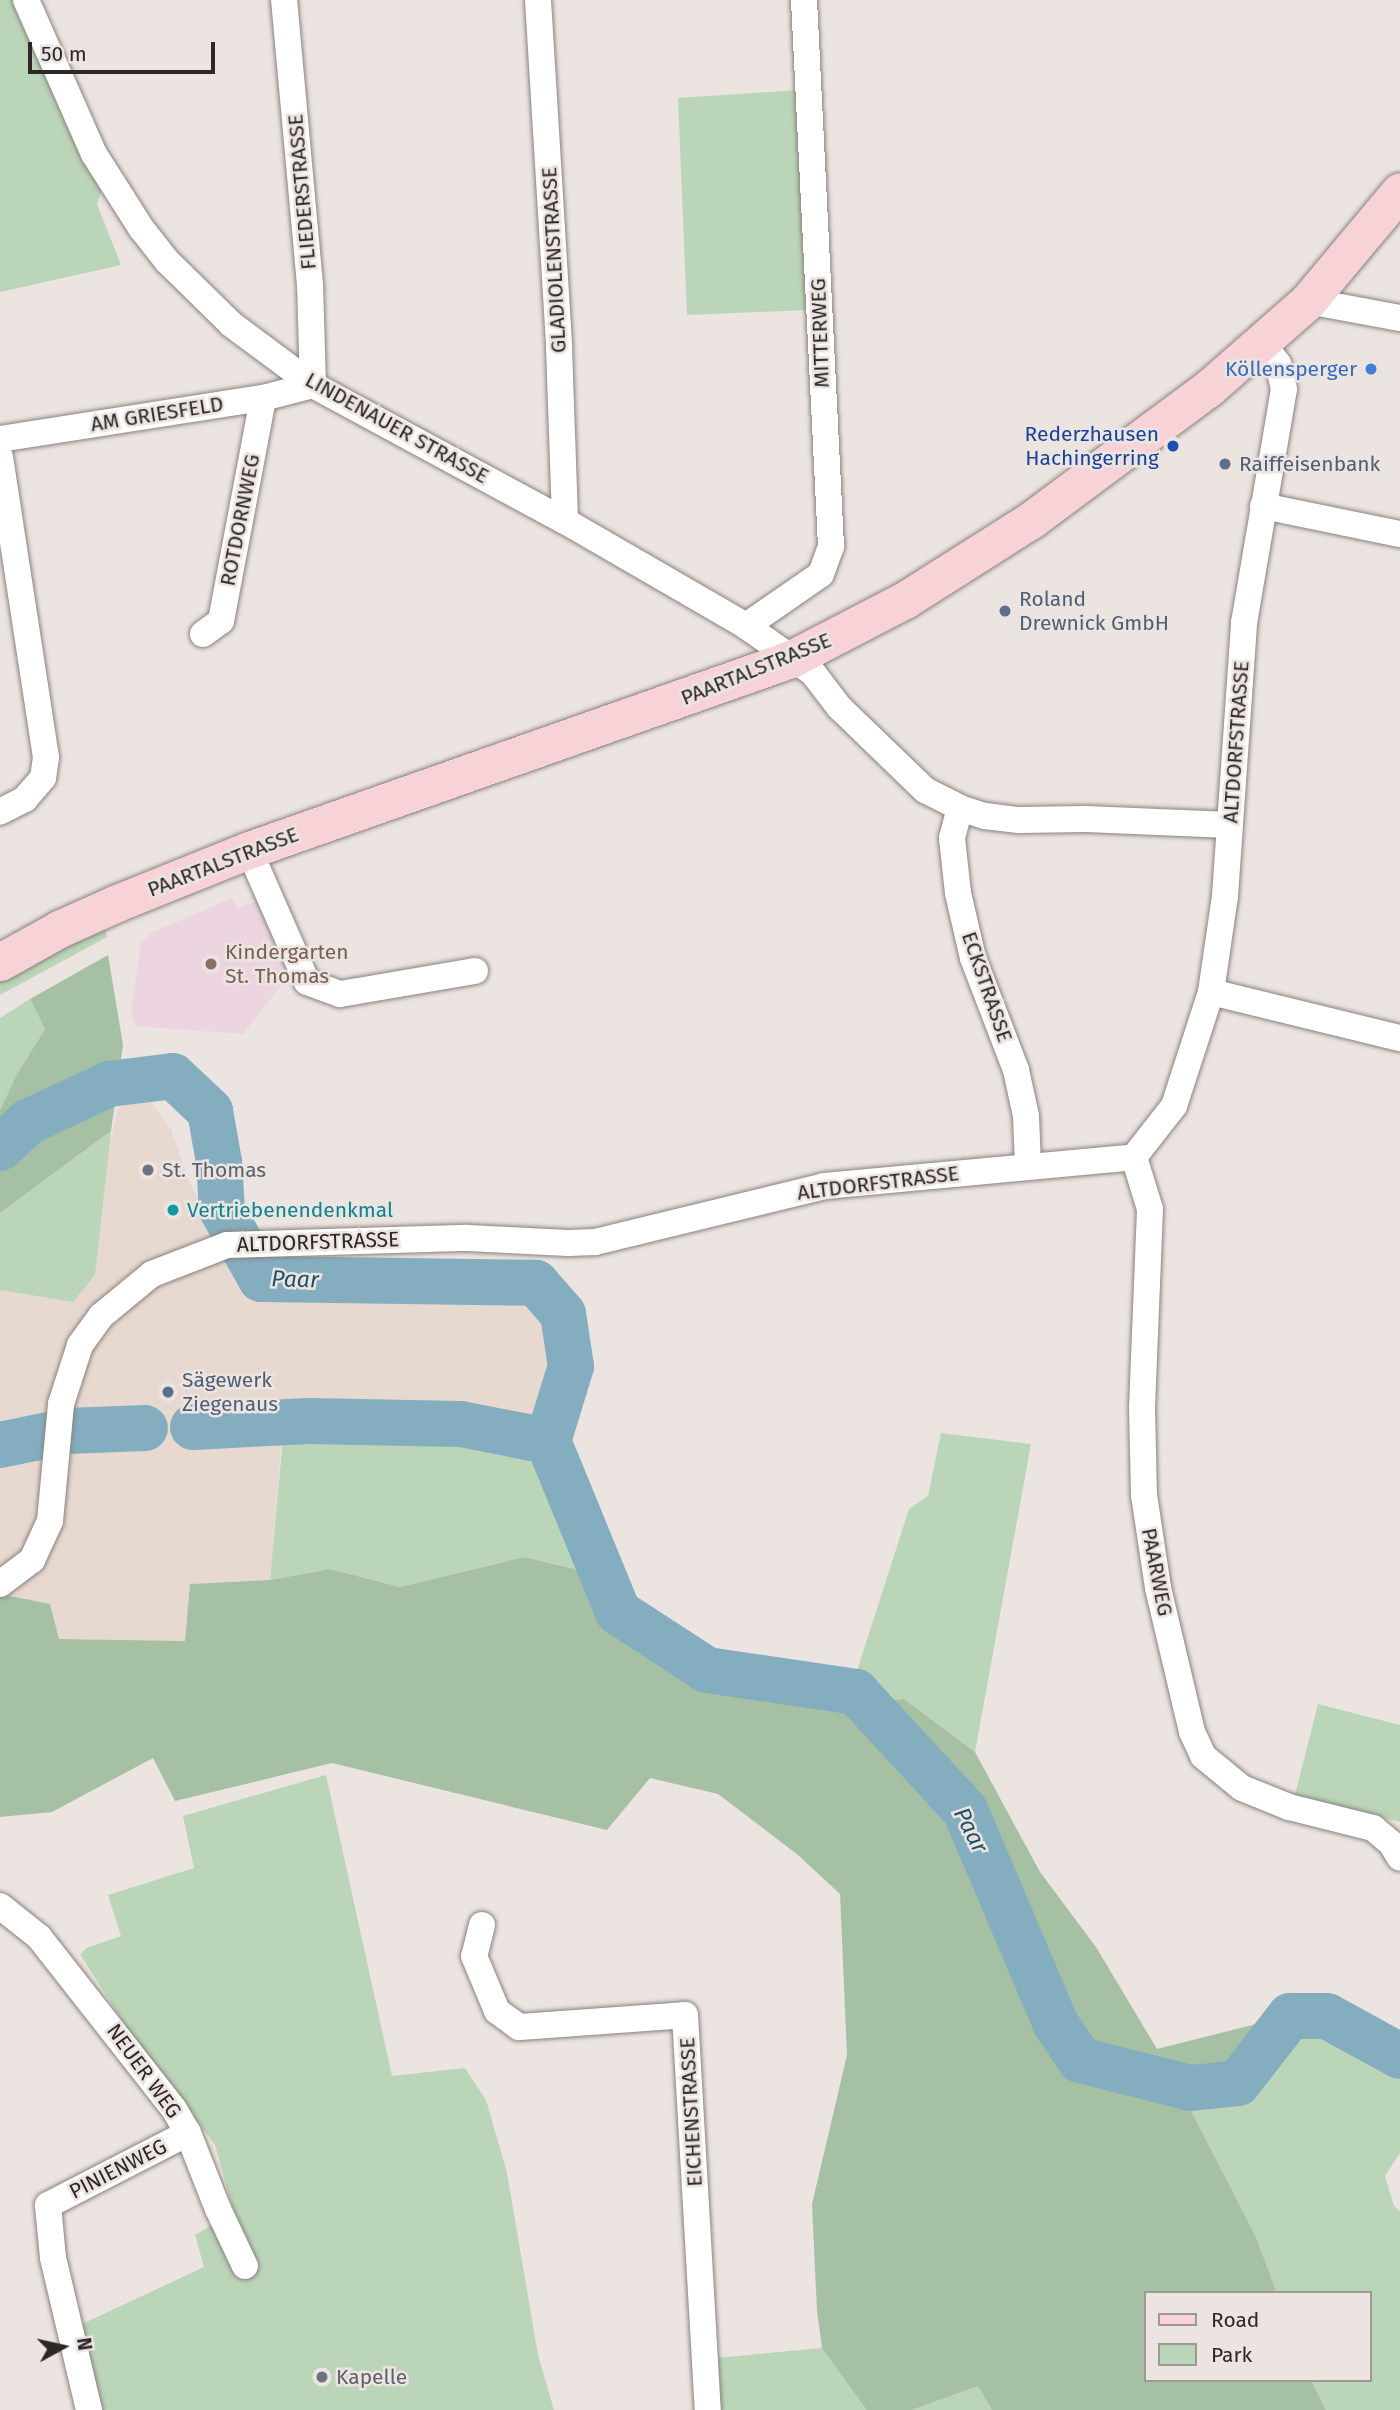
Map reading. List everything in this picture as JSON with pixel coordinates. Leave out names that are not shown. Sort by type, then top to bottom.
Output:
[{"type":"main road","name":"PAARTALSTRASSE","points":[[0,962],[117,903],[249,850],[791,659],[905,600],[1031,520],[1209,388],[1308,302],[1400,191]]},
{"type":"street","name":"LINDENAUER STRASSE","points":[[26,0],[94,154],[141,228],[167,261],[231,324],[313,385],[565,521],[746,626],[791,659]]},
{"type":"street","name":"FLIEDERSTRASSE","points":[[284,0],[310,285],[313,385]]},
{"type":"street","name":"GLADIOLENSTRASSE","points":[[538,0],[559,348],[565,521]]},
{"type":"street","name":"MITTERWEG","points":[[746,626],[821,573],[831,546],[804,0]]},
{"type":"street","points":[[1308,302],[1400,318]]},
{"type":"street","name":"ALTDORFSTRASSE","points":[[0,1584],[32,1560],[50,1521],[61,1404],[80,1345],[101,1316],[152,1273],[226,1245],[468,1238],[595,1242],[824,1186],[1134,1157],[1174,1105],[1211,992],[1225,896],[1244,623],[1263,506],[1280,426],[1284,389],[1278,364],[1262,342]]},
{"type":"street","name":"AM GRIESFELD","points":[[0,439],[263,398],[313,385]]},
{"type":"street","name":"ROTDORNWEG","points":[[203,634],[221,621],[263,398]]},
{"type":"street","points":[[0,457],[46,757],[43,778],[25,799],[0,812]]},
{"type":"street","points":[[1263,506],[1400,534]]},
{"type":"street","points":[[791,659],[813,673],[839,707],[925,790],[960,808],[985,816],[1018,820],[1086,819],[1230,825]]},
{"type":"street","name":"ECKSTRASSE","points":[[960,808],[951,838],[958,894],[973,958],[1016,1070],[1026,1116],[1028,1166]]},
{"type":"street","points":[[249,850],[307,982],[340,994],[475,971]]},
{"type":"street","points":[[1211,992],[1400,1038]]},
{"type":"street","name":"PAARWEG","points":[[1134,1157],[1150,1209],[1142,1406],[1144,1495],[1158,1588],[1192,1732],[1203,1756],[1242,1788],[1289,1807],[1373,1828],[1391,1843],[1400,1858]]},
{"type":"street","name":"NEUER WEG","points":[[0,1906],[39,1937],[92,2000],[174,2109],[188,2133],[218,2209],[245,2266]]},
{"type":"street","name":"EICHENSTRASSE","points":[[482,1925],[474,1956],[497,2011],[519,2027],[685,2015],[708,2410]]},
{"type":"street","name":"PINIENWEG","points":[[89,2410],[53,2258],[48,2205],[188,2133]]},
{"type":"shaded area","name":"Kindergarten St. Thomas","points":[[232,898],[238,909],[257,900],[290,974],[243,1034],[136,1026],[131,1012],[141,942],[151,933]]},
{"type":"shaded area","points":[[127,1070],[171,1129],[190,1184],[215,1223],[283,1294],[531,1292],[555,1354],[540,1421],[284,1410],[270,1580],[190,1584],[185,1641],[59,1639],[0,1594],[0,1290],[72,1302]]},
{"type":"green space","points":[[0,0],[14,0],[103,188],[97,204],[121,265],[0,292]]},
{"type":"green space","points":[[798,90],[809,310],[687,315],[678,98]]},
{"type":"green space","points":[[103,920],[107,937],[0,995],[0,970]]},
{"type":"green space","points":[[108,955],[123,1045],[111,1131],[0,1213],[0,1110],[17,1074],[45,1029],[30,999]]},
{"type":"green space","points":[[30,999],[45,1029],[17,1074],[0,1110],[0,1018]]},
{"type":"green space","points":[[111,1131],[95,1275],[73,1302],[0,1290],[0,1213]]},
{"type":"green space","points":[[941,1433],[1031,1444],[975,1752],[904,1699],[871,1701],[855,1677],[909,1509],[928,1496]]},
{"type":"green space","points":[[420,1435],[529,1441],[587,1572],[524,1557],[400,1587],[330,1569],[270,1580],[283,1438]]},
{"type":"green space","points":[[524,1557],[587,1572],[620,1628],[699,1679],[845,1703],[904,1699],[975,1752],[1040,1872],[1096,1947],[1157,2049],[1268,2021],[1253,2055],[1234,2072],[1182,2080],[1188,2105],[1256,2237],[1276,2291],[1144,2291],[1144,2382],[1312,2382],[1326,2410],[992,2410],[978,2386],[912,2410],[867,2410],[822,2348],[817,2311],[812,2204],[847,2055],[840,1894],[798,1855],[718,1794],[650,1778],[607,1830],[332,1763],[175,1801],[153,1758],[52,1812],[0,1817],[0,1594],[50,1604],[59,1639],[185,1641],[190,1584],[270,1580],[330,1569],[400,1587]]},
{"type":"green space","points":[[1318,1704],[1400,1725],[1400,1822],[1295,1795]]},
{"type":"green space","points":[[326,1775],[392,2076],[465,2068],[486,2100],[507,2173],[538,2355],[554,2410],[103,2410],[80,2325],[204,2267],[195,2235],[234,2212],[215,2145],[123,2022],[80,1954],[87,1948],[121,1936],[108,1895],[194,1868],[183,1816]]},
{"type":"green space","points":[[1314,2030],[1362,2046],[1400,2075],[1400,2153],[1385,2176],[1394,2206],[1400,2211],[1400,2410],[1326,2410],[1312,2382],[1372,2382],[1372,2291],[1276,2291],[1256,2237],[1188,2105],[1207,2108],[1237,2105],[1290,2045]]},
{"type":"green space","points":[[822,2348],[869,2410],[718,2410],[715,2358]]},
{"type":"green space","points":[[978,2386],[992,2410],[912,2410]]},
{"type":"waterway","name":"Paar","points":[[0,1148],[28,1122],[109,1084],[173,1076],[210,1111],[219,1162],[222,1210],[261,1279],[536,1283],[563,1314],[571,1366],[548,1441]]},
{"type":"waterway","name":"Paar","points":[[193,1427],[309,1421],[461,1424],[548,1441],[618,1612],[707,1670],[856,1692],[965,1810],[1056,2024],[1080,2060],[1191,2088],[1238,2083],[1290,2016],[1327,2016],[1400,2056]]},
{"type":"waterway","name":"Paar","points":[[0,1445],[68,1431],[145,1428]]},
{"type":"place","name":"Köllensperger","points":[[1371,369]]},
{"type":"place","name":"Rederzhausen Hachingerring","points":[[1173,446]]},
{"type":"place","name":"Raiffeisenbank","points":[[1225,464]]},
{"type":"place","name":"Roland Drewnick GmbH","points":[[1005,611]]},
{"type":"place","name":"Kindergarten St. Thomas","points":[[211,964]]},
{"type":"place","name":"St. Thomas","points":[[148,1170]]},
{"type":"place","name":"Vertriebenendenkmal","points":[[173,1210]]},
{"type":"place","name":"Sägewerk Ziegenaus","points":[[168,1392]]},
{"type":"place","name":"Kapelle","points":[[322,2377]]}]
